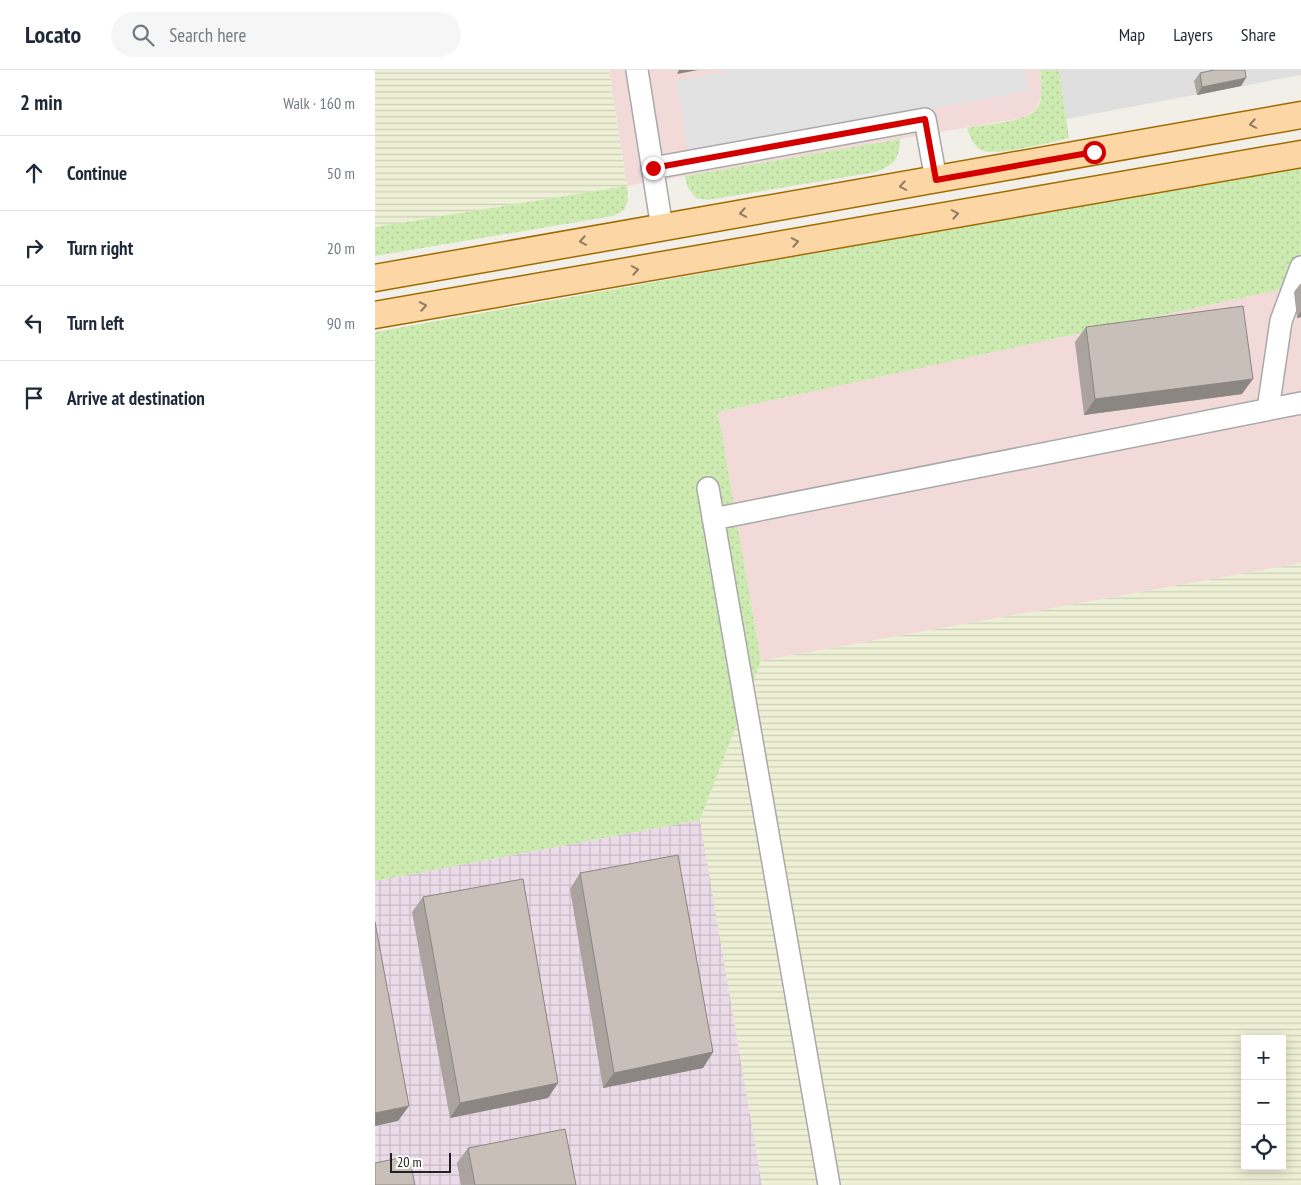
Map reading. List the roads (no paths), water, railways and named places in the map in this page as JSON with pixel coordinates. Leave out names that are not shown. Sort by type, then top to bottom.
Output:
[{"type":"main road","points":[[375,278],[1301,115]]},
{"type":"main road","points":[[375,315],[1301,154]]},
{"type":"lane","points":[[637,70],[662,228]]},
{"type":"lane","points":[[653,168],[925,119],[936,180]]},
{"type":"lane","points":[[1268,409],[1281,321],[1301,267]]},
{"type":"lane","points":[[713,519],[1301,403]]},
{"type":"lane","points":[[708,488],[829,1185]]}]
